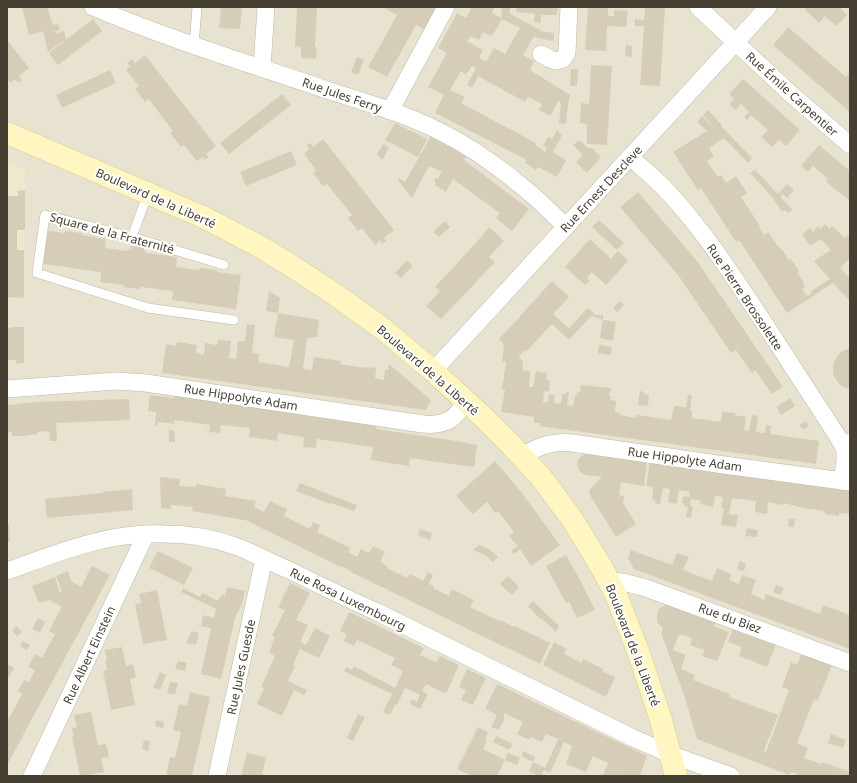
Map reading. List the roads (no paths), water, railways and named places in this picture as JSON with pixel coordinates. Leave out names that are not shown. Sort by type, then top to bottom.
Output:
[{"type":"main road","name":"Boulevard de la Liberté","points":[[7,133],[216,223],[252,242],[336,295],[367,318],[433,371],[466,402],[522,456],[540,476],[572,519],[595,556],[609,581],[635,644],[661,720],[674,766]]},
{"type":"street","name":"Rue Jules Ferry","points":[[93,7],[194,45],[390,111],[436,129],[478,153],[501,169],[520,184],[566,227]]},
{"type":"street","points":[[262,68],[266,7]]},
{"type":"street","points":[[390,111],[446,7]]},
{"type":"street","points":[[541,54],[556,61],[562,59],[567,53],[569,7]]},
{"type":"street","name":"Rue Émile Carpentier","points":[[698,7],[792,95],[850,144]]},
{"type":"street","name":"Rue Ernest Descleve","points":[[433,371],[768,7]]},
{"type":"street","name":"Rue Pierre Brossolette","points":[[630,157],[670,194],[691,219],[742,290],[838,437],[847,446]]},
{"type":"street","name":"Rue Hippolyte Adam","points":[[7,389],[116,381],[141,382],[431,425],[439,424],[451,418],[466,402]]},
{"type":"street","name":"Rue Hippolyte Adam","points":[[522,456],[538,447],[555,443],[572,443],[846,482]]},
{"type":"street","points":[[846,482],[845,461],[847,446]]},
{"type":"street","name":"Rue Albert Einstein","points":[[32,776],[146,534]]},
{"type":"street","name":"Rue Rosa Luxembourg","points":[[7,571],[85,543],[121,536],[166,534],[208,539],[235,546],[458,652],[633,738],[674,766],[731,776]]},
{"type":"street","name":"Rue Jules Guesde","points":[[217,776],[264,559]]},
{"type":"street","name":"Rue du Biez","points":[[609,581],[624,582],[646,588],[850,662]]},
{"type":"lane","points":[[194,45],[197,7]]},
{"type":"lane","points":[[132,237],[148,193]]},
{"type":"lane","name":"Square de la Fraternité","points":[[224,265],[132,237],[45,215],[37,273],[148,308],[234,320]]}]
